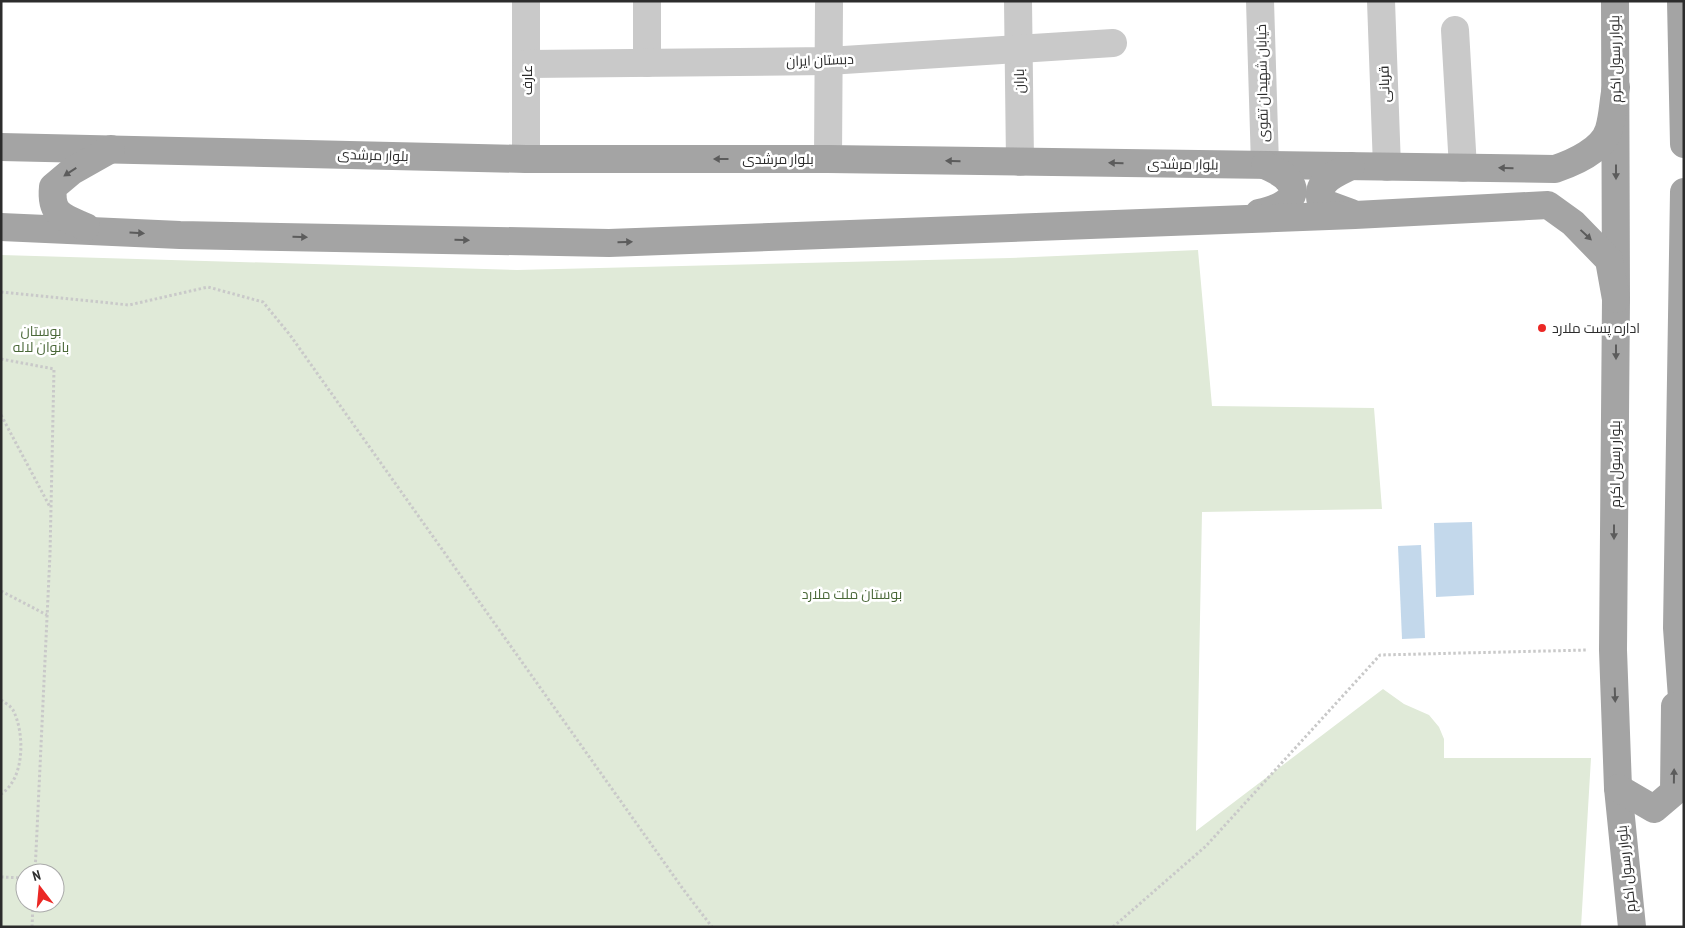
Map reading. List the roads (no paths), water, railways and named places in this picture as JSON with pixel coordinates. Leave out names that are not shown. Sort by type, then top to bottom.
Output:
[{"type":"main road","name":"بلوار رسول اکرم","points":[[1615,1],[1616,299],[1613,650],[1618,788],[1632,927]]},
{"type":"main road","points":[[1682,7],[1684,144]]},
{"type":"main road","name":"بلوار مرشدی","points":[[1,147],[113,148],[526,160],[828,159],[1555,169],[1578,161],[1596,146],[1608,131],[1616,87]]},
{"type":"main road","points":[[97,231],[66,218],[55,210],[52,200],[53,187],[72,170],[113,148]]},
{"type":"main road","points":[[1245,217],[1286,204],[1291,197],[1292,186],[1287,178],[1264,165]]},
{"type":"main road","points":[[1352,166],[1322,183],[1318,193],[1321,202],[1355,215]]},
{"type":"main road","points":[[1618,788],[1654,809],[1674,792],[1684,192]]},
{"type":"main road","points":[[1,227],[190,235],[609,243],[1245,217],[1355,215],[1548,205],[1573,223],[1609,260],[1616,299]]},
{"type":"main road","points":[[1677,628],[1684,726]]},
{"type":"street","name":"عارف","points":[[526,1],[526,160]]},
{"type":"street","points":[[647,1],[647,63]]},
{"type":"street","name":"باران","points":[[1018,1],[1020,162]]},
{"type":"street","name":"خیابان شهیدان تقوی","points":[[1260,1],[1264,165]]},
{"type":"street","name":"قربانی","points":[[1381,1],[1387,166]]},
{"type":"street","points":[[828,159],[829,4]]},
{"type":"street","points":[[1455,30],[1463,168]]},
{"type":"street","name":"دبستان ایران","points":[[527,64],[828,61],[1113,43]]},
{"type":"water","points":[[1472,522],[1474,595],[1436,597],[1434,523]]},
{"type":"water","points":[[1421,545],[1425,638],[1402,639],[1398,546]]},
{"type":"place","name":"اداره پست ملارد","points":[[1542,328]]},
{"type":"park label","name":"بوستان بانوان لاله","points":[[41,340]]},
{"type":"park label","name":"بوستان ملت ملارد","points":[[852,594]]}]
